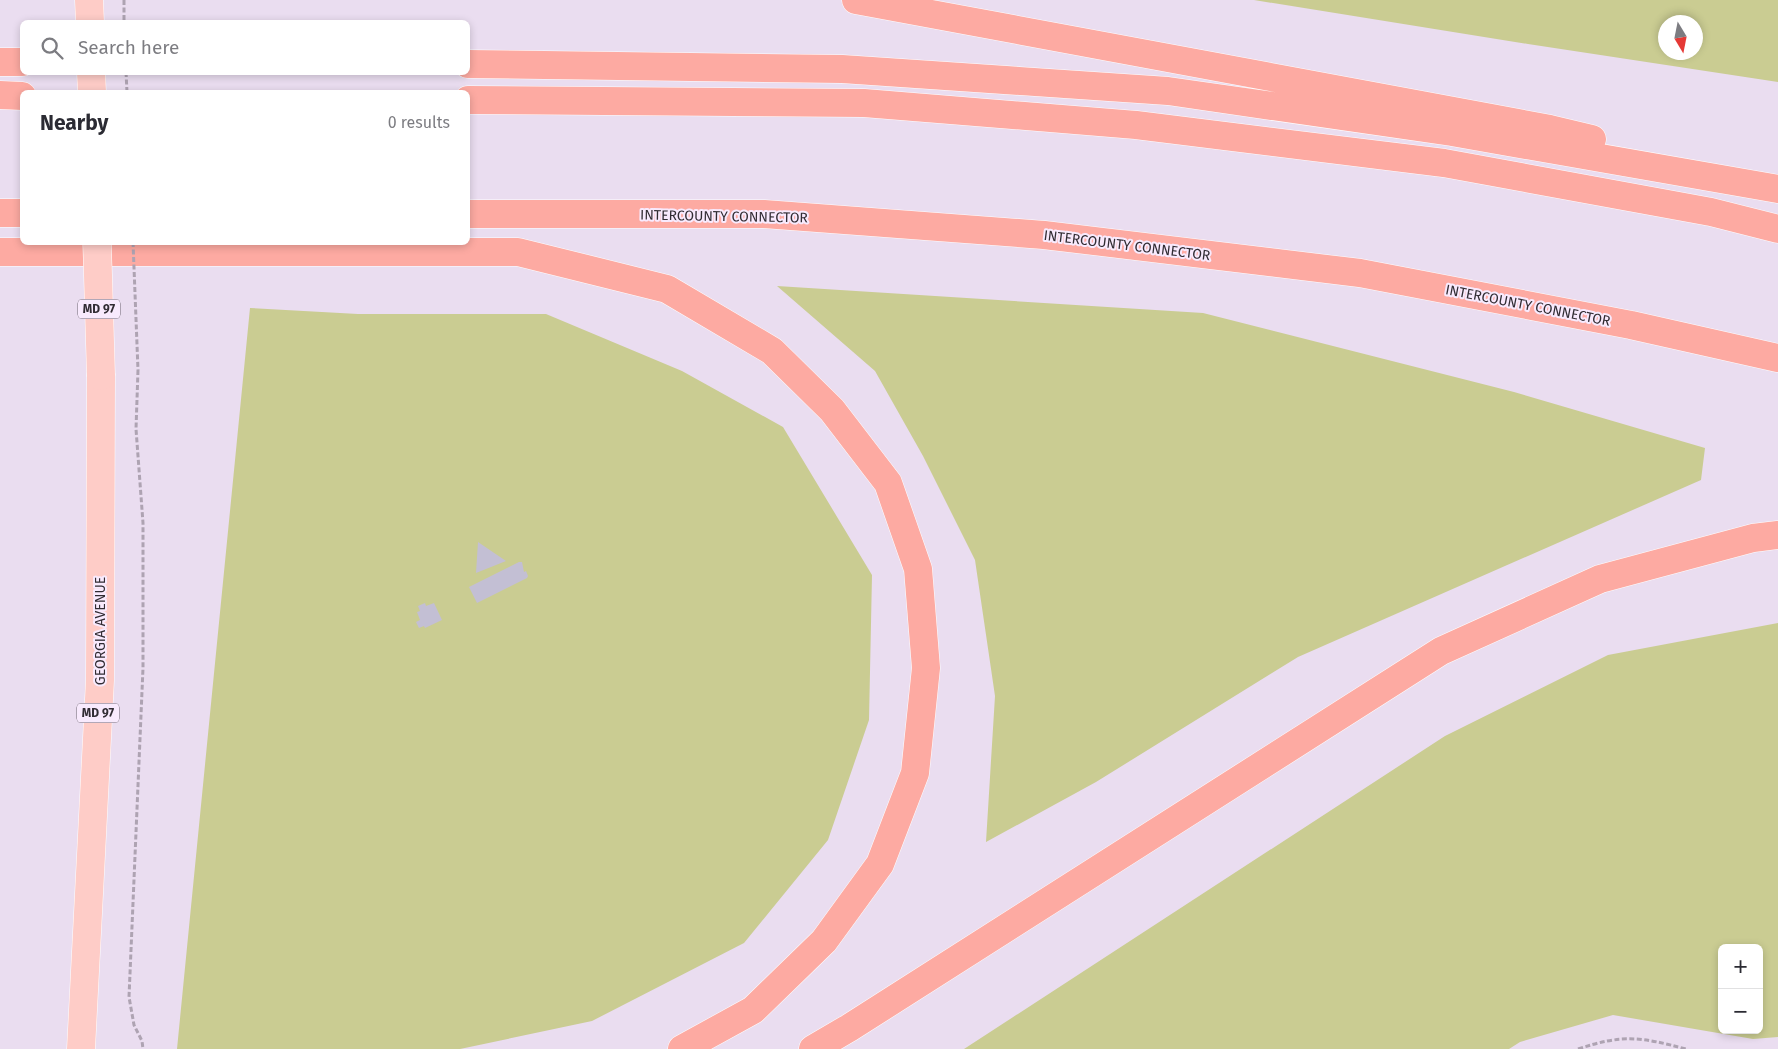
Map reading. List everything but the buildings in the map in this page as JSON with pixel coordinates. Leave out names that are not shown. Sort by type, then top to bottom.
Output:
[{"type":"highway","points":[[856,0],[1550,129],[1778,184]]},
{"type":"highway","points":[[0,62],[20,62]]},
{"type":"highway","points":[[470,64],[842,69],[1168,91],[1452,132],[1778,189]]},
{"type":"highway","points":[[0,95],[20,96]]},
{"type":"highway","points":[[470,100],[864,103],[1136,125],[1444,163],[1711,212],[1778,229]]},
{"type":"highway","points":[[0,213],[20,213]]},
{"type":"highway","name":"INTERCOUNTY CONNECTOR","points":[[470,214],[764,214],[1044,235],[1360,273],[1631,325],[1778,358]]},
{"type":"highway","points":[[0,252],[518,252],[667,289],[772,351],[832,410],[888,483],[918,569],[926,668],[915,773],[880,864],[824,941],[753,1010],[682,1049]]},
{"type":"highway","points":[[813,1049],[849,1028],[1441,651],[1600,579],[1754,538],[1778,535]]},
{"type":"main road","points":[[89,0],[90,20]]},
{"type":"main road","points":[[91,75],[92,90]]},
{"type":"main road","name":"GEORGIA AVENUE","points":[[81,1049],[100,680],[101,376],[97,245]]},
{"type":"path","points":[[124,0],[124,20]]},
{"type":"path","points":[[126,75],[127,90]]},
{"type":"path","points":[[133,245],[138,370],[136,429],[143,523],[143,668],[129,997],[134,1025],[142,1041],[143,1049]]},
{"type":"path","points":[[1578,1049],[1598,1042],[1624,1038],[1650,1040],[1686,1049]]},
{"type":"green space","points":[[1254,0],[1778,0],[1778,82],[1528,44]]},
{"type":"green space","points":[[777,286],[1203,313],[1514,392],[1705,448],[1701,480],[1298,657],[1096,782],[986,842],[995,696],[975,560],[923,456],[875,371]]},
{"type":"green space","points":[[250,308],[358,314],[546,314],[682,371],[783,427],[872,575],[869,720],[828,840],[744,943],[592,1021],[460,1049],[177,1049]]},
{"type":"green space","points":[[1778,623],[1778,1037],[1753,1039],[1724,1034],[1763,1034],[1763,944],[1718,944],[1718,1033],[1613,1015],[1520,1042],[1509,1049],[964,1049],[1445,736],[1608,655]]}]
